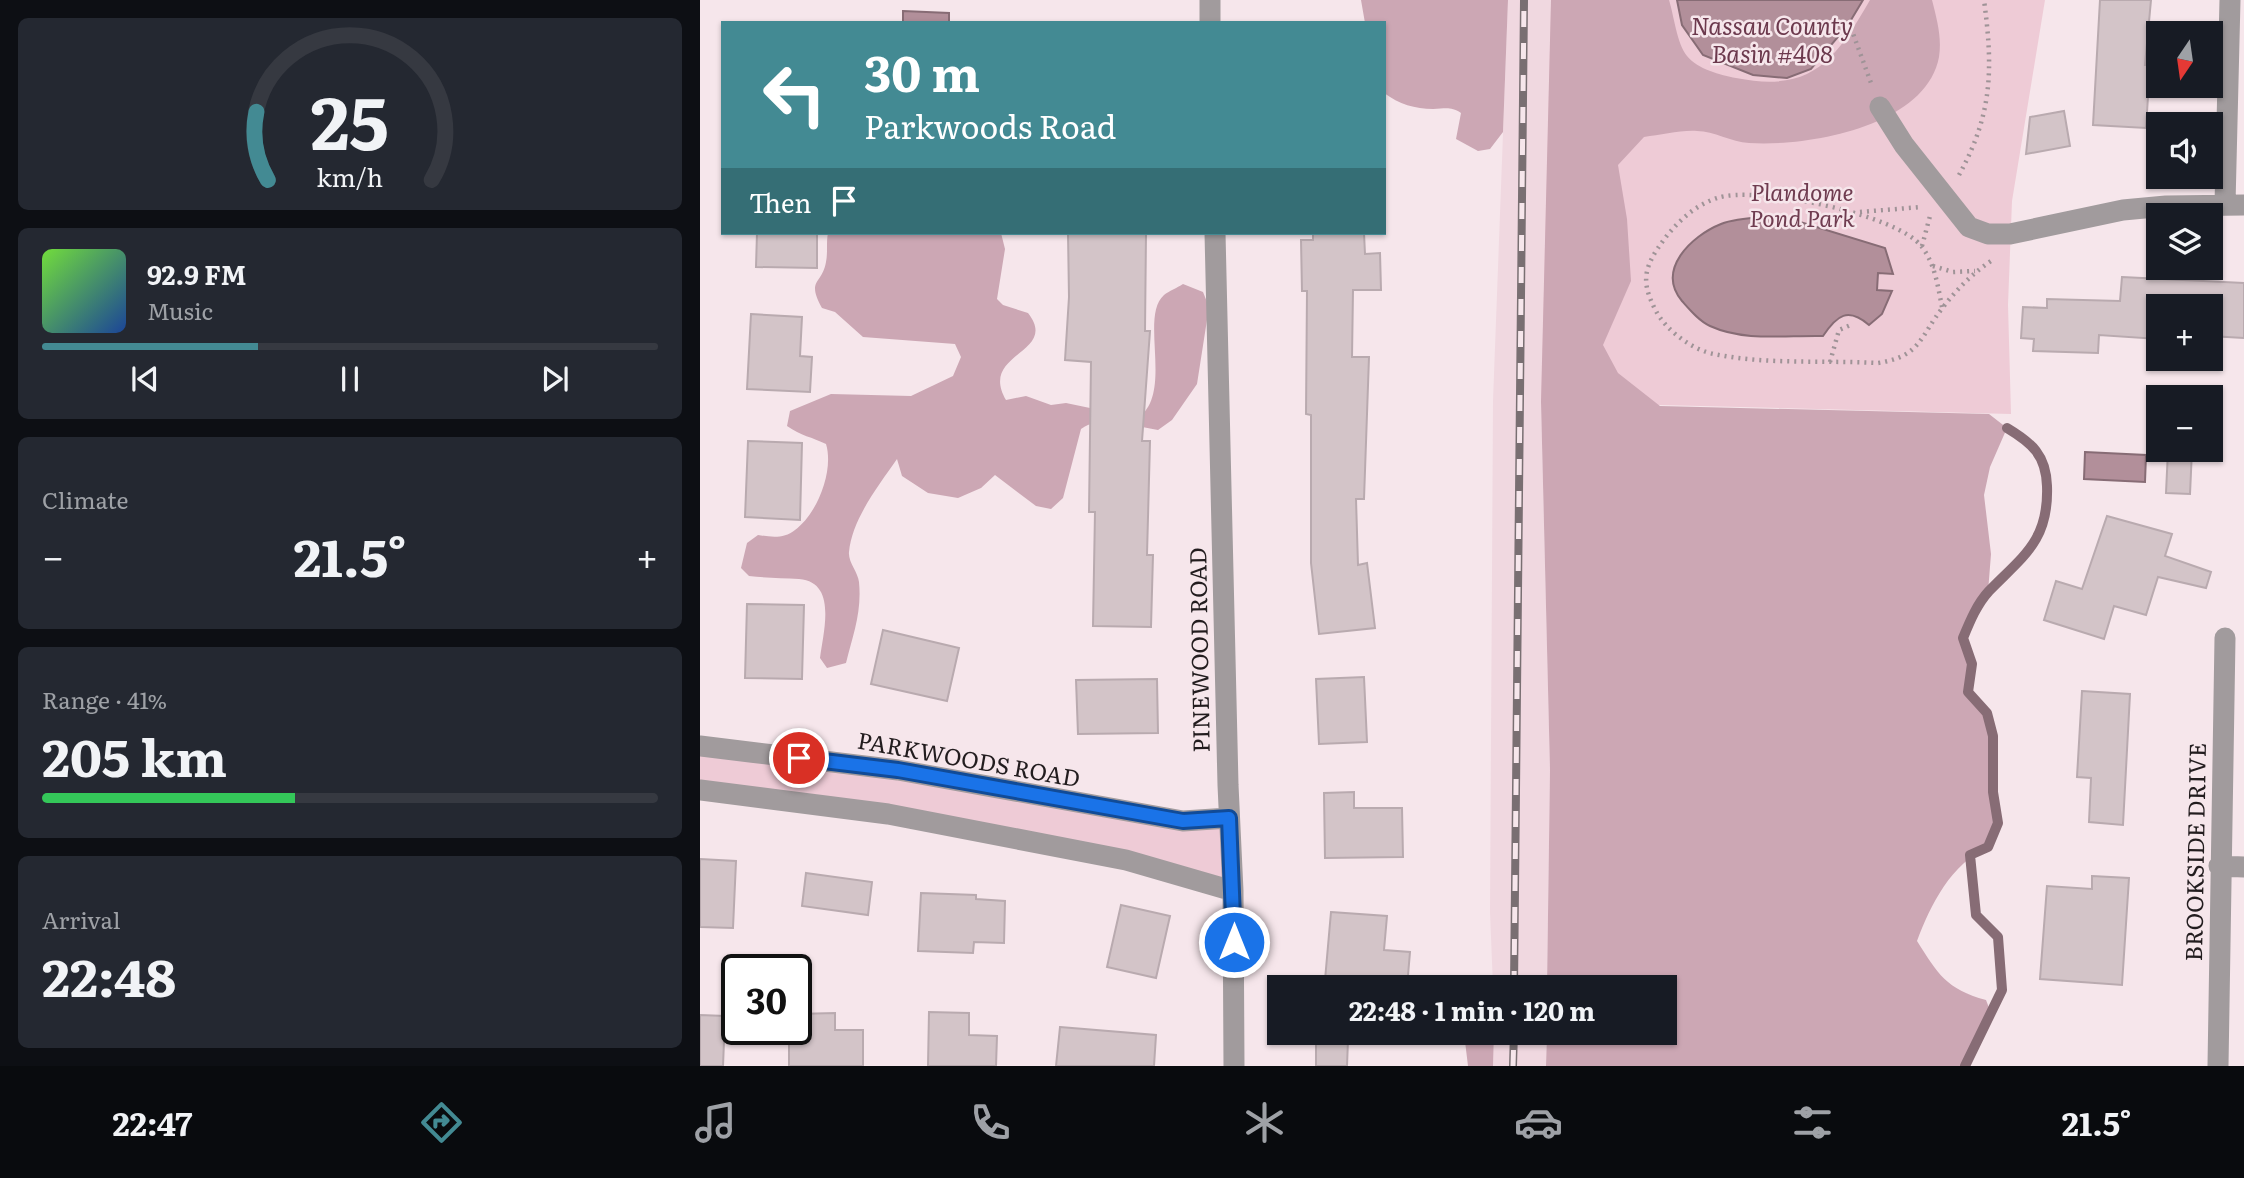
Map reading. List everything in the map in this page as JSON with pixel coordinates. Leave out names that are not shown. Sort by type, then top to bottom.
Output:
[{"type":"street","points":[[1210,0],[1210,21]]},
{"type":"street","points":[[1880,107],[1944,197],[1969,227],[1988,234],[2010,234],[2103,213],[2166,206],[2235,204],[2230,0]]},
{"type":"street","name":"PINEWOOD ROAD","points":[[1215,235],[1233,891],[1234,1066]]},
{"type":"street","name":"BROOKSIDE DRIVE","points":[[2218,1066],[2225,638]]},
{"type":"street","name":"PARKWOODS ROAD","points":[[700,746],[898,770],[1183,821],[1229,818]]},
{"type":"street","points":[[700,790],[901,816],[1126,860],[1233,891]]},
{"type":"street","points":[[2220,866],[2244,867]]},
{"type":"path","points":[[1860,212],[1920,207],[1944,197],[1977,140],[1988,101],[1990,47],[1984,0]]},
{"type":"path","points":[[1852,28],[1880,107]]},
{"type":"path","points":[[1942,307],[1932,265],[1922,246],[1900,229],[1860,212],[1756,194],[1719,197],[1700,206],[1667,235],[1645,273],[1645,290],[1660,319],[1682,339],[1712,354],[1878,363],[1898,360],[1917,347],[1942,307],[1975,271],[2000,256]]},
{"type":"path","points":[[1932,265],[1953,272],[1975,271]]},
{"type":"path","points":[[1830,362],[1839,330],[1853,324]]},
{"type":"shaded area","points":[[1361,0],[1508,0],[1503,132],[1490,149],[1478,151],[1456,139],[1461,113],[1447,108],[1414,107],[1386,94],[1386,21],[1365,21]]},
{"type":"shaded area","points":[[1508,0],[1551,0],[1541,402],[1550,770],[1547,975],[1493,975],[1490,912],[1493,401]]},
{"type":"shaded area","points":[[1551,0],[1669,0],[1681,44],[1691,61],[1703,68],[1736,78],[1784,81],[1818,68],[1832,55],[1845,40],[1870,0],[1932,0],[1939,35],[1939,57],[1929,81],[1912,101],[1888,116],[1861,128],[1801,141],[1749,143],[1697,131],[1644,137],[1618,165],[1627,219],[1631,281],[1603,345],[1618,373],[1660,406],[1989,414],[2007,428],[1990,467],[1984,495],[1991,554],[1988,592],[1974,613],[1963,638],[1972,664],[1968,692],[1987,713],[1993,736],[1993,792],[1998,823],[1988,847],[1963,864],[1944,887],[1917,941],[1944,979],[1961,991],[1986,1000],[1991,1013],[1965,1066],[1546,1066],[1547,1045],[1677,1045],[1677,975],[1547,975],[1550,770],[1541,402]]},
{"type":"shaded area","points":[[828,235],[1002,235],[1005,249],[997,299],[1003,305],[1028,313],[1035,327],[1034,337],[1028,346],[1009,362],[1002,372],[1000,384],[1006,400],[1026,396],[1051,405],[1066,403],[1138,418],[1148,406],[1154,391],[1154,320],[1157,306],[1164,295],[1183,284],[1203,292],[1209,307],[1197,384],[1172,420],[1158,430],[1109,421],[1100,421],[1081,429],[1063,498],[1051,509],[1036,506],[995,475],[981,488],[958,498],[928,493],[902,476],[897,459],[867,503],[855,527],[849,552],[859,582],[856,623],[846,663],[827,668],[820,658],[825,610],[819,589],[811,582],[799,579],[749,576],[741,568],[747,543],[758,535],[773,537],[791,533],[803,522],[817,502],[826,478],[826,444],[787,426],[790,411],[831,394],[911,396],[953,376],[961,357],[955,344],[863,337],[835,312],[822,308],[817,299],[815,287],[826,262]]},
{"type":"shaded area","points":[[1465,1045],[1494,1045],[1493,1066],[1468,1066]]},
{"type":"shaded area","points":[[1494,1045],[1547,1045],[1546,1066],[1493,1066]]},
{"type":"green space","name":"Plandome Pond Park","points":[[1551,0],[2045,0],[2012,201],[2008,305],[2011,414],[1541,402]]},
{"type":"green space","points":[[700,746],[1229,818],[1233,891],[1126,860],[700,790]]},
{"type":"water","name":"Nassau County Basin #408","points":[[1677,0],[1863,0],[1848,25],[1811,69],[1787,78],[1753,75],[1703,55],[1682,25]]},
{"type":"water","points":[[903,11],[949,13],[949,21],[903,21]]},
{"type":"water","points":[[1784,217],[1885,248],[1893,274],[1878,273],[1877,290],[1892,291],[1882,314],[1869,325],[1855,316],[1843,316],[1833,323],[1823,336],[1766,337],[1737,334],[1710,326],[1698,318],[1675,289],[1675,266],[1681,255],[1689,245],[1710,229],[1737,220]]},
{"type":"water","points":[[2085,452],[2146,455],[2145,482],[2084,479]]},
{"type":"building","points":[[2100,0],[2151,0],[2149,21],[2146,21],[2146,128],[2093,125]]},
{"type":"building","points":[[2064,111],[2070,146],[2026,154],[2030,117]]},
{"type":"building","points":[[757,235],[817,235],[817,268],[756,267]]},
{"type":"building","points":[[1068,235],[1146,235],[1145,331],[1150,331],[1142,441],[1150,441],[1147,555],[1153,555],[1151,627],[1093,626],[1095,512],[1089,512],[1091,362],[1065,360],[1069,297]]},
{"type":"building","points":[[1313,235],[1364,235],[1365,254],[1380,253],[1381,290],[1353,290],[1352,357],[1369,357],[1364,499],[1356,499],[1358,565],[1367,563],[1375,628],[1319,634],[1311,563],[1311,415],[1306,414],[1307,291],[1302,291],[1301,240],[1313,240]]},
{"type":"building","points":[[2122,277],[2244,283],[2244,338],[2223,337],[2223,294],[2146,294],[2146,338],[2099,335],[2098,353],[2033,351],[2034,339],[2021,338],[2023,307],[2047,308],[2047,299],[2120,301]]},
{"type":"building","points":[[751,314],[802,317],[800,356],[812,357],[810,392],[747,389]]},
{"type":"building","points":[[748,441],[802,443],[800,520],[745,517]]},
{"type":"building","points":[[2167,462],[2191,462],[2190,494],[2166,493]]},
{"type":"building","points":[[2107,516],[2172,534],[2165,556],[2211,572],[2206,588],[2158,577],[2146,615],[2114,606],[2104,639],[2044,620],[2056,581],[2082,589]]},
{"type":"building","points":[[747,604],[804,605],[802,679],[745,678]]},
{"type":"building","points":[[883,630],[959,648],[947,701],[871,684]]},
{"type":"building","points":[[1364,677],[1367,742],[1319,744],[1316,679]]},
{"type":"building","points":[[1157,679],[1158,733],[1078,734],[1076,680]]},
{"type":"building","points":[[2082,691],[2130,694],[2123,825],[2089,822],[2091,778],[2077,777]]},
{"type":"building","points":[[1354,792],[1354,808],[1402,808],[1403,857],[1325,858],[1324,793]]},
{"type":"building","points":[[700,859],[736,861],[733,928],[700,927]]},
{"type":"building","points":[[806,873],[872,882],[868,915],[802,906]]},
{"type":"building","points":[[2092,876],[2129,878],[2122,985],[2040,979],[2047,886],[2092,889]]},
{"type":"building","points":[[921,893],[976,895],[976,899],[1005,901],[1004,943],[974,942],[973,953],[918,951]]},
{"type":"building","points":[[1121,905],[1170,916],[1156,978],[1107,967]]},
{"type":"building","points":[[1331,912],[1387,916],[1384,950],[1410,952],[1408,975],[1325,975]]},
{"type":"building","points":[[929,1012],[969,1013],[969,1035],[997,1036],[996,1066],[928,1066]]},
{"type":"building","points":[[835,1013],[835,1030],[863,1030],[863,1066],[789,1066],[789,1045],[812,1045],[812,1014]]},
{"type":"building","points":[[700,1015],[721,1016],[723,1066],[700,1066]]},
{"type":"building","points":[[1060,1027],[1156,1035],[1154,1066],[1056,1066]]},
{"type":"building","points":[[1316,1045],[1348,1045],[1347,1066],[1316,1066]]},
{"type":"waterway","points":[[1965,1066],[2002,990],[1998,937],[1976,915],[1970,855],[1988,847],[1998,823],[1993,792],[1993,736],[1987,713],[1968,692],[1972,664],[1963,638],[1985,596],[2031,546],[2044,521],[2046,505],[2046,475],[2040,458],[2024,439],[2007,428]]},
{"type":"railway","points":[[1514,975],[1524,0]]},
{"type":"railway","points":[[1513,1066],[1514,1045]]},
{"type":"route","points":[[799,758],[898,770],[1183,821],[1229,818],[1234,942]]}]
